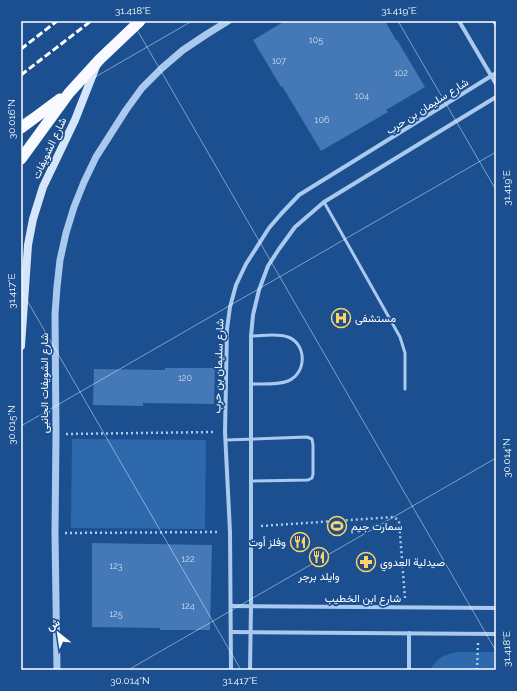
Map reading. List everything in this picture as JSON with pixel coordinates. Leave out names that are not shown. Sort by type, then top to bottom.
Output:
[{"type":"highway","points":[[21,159],[69,92],[100,59],[140,21]]},
{"type":"highway","points":[[21,128],[69,92]]},
{"type":"main road","name":"شارع الشويفات","points":[[21,346],[28,245],[33,218],[43,187],[75,120],[100,59]]},
{"type":"street","name":"شارع الشويفات الجانبى","points":[[57,670],[55,533],[55,314],[56,287],[66,233],[84,182],[96,157],[142,88],[183,50],[228,21]]},
{"type":"street","points":[[459,21],[496,84]]},
{"type":"street","name":"شارع سليمان بن حرب","points":[[231,670],[230,532],[226,440],[227,329],[230,307],[236,285],[246,264],[269,228],[299,195],[496,73]]},
{"type":"street","points":[[250,670],[251,336],[253,315],[259,290],[268,266],[279,248],[295,227],[324,202],[456,120],[496,97]]},
{"type":"street","name":"شارع ابن الخطيب","points":[[231,606],[496,608]]},
{"type":"street","points":[[231,632],[496,634]]},
{"type":"street","points":[[409,634],[409,670]]},
{"type":"lane","points":[[324,202],[400,337],[405,353],[405,389]]},
{"type":"lane","points":[[251,336],[280,335],[289,337],[299,346],[303,359],[299,371],[289,380],[251,384]]},
{"type":"lane","points":[[226,440],[310,438],[313,442],[312,478],[308,480],[250,481]]},
{"type":"path","points":[[56,434],[226,432]]},
{"type":"path","points":[[250,527],[394,518],[399,522],[406,607]]},
{"type":"path","points":[[55,533],[230,532]]},
{"type":"path","points":[[477,670],[478,634]]},
{"type":"shaded area","points":[[72,439],[206,440],[205,529],[71,528]]},
{"type":"shaded area","points":[[459,652],[496,652],[496,670],[430,670],[442,657]]},
{"type":"building","points":[[285,21],[385,21],[425,87],[386,110],[388,112],[321,151],[253,40]]},
{"type":"building","points":[[165,368],[215,368],[214,404],[143,403],[143,406],[93,405],[94,369],[165,370]]},
{"type":"building","points":[[92,543],[212,545],[210,630],[160,630],[160,628],[92,627]]},
{"type":"railway","points":[[21,49],[57,21]]},
{"type":"railway","points":[[21,75],[91,21]]},
{"type":"place","name":"مستشفى","points":[[341,318]]},
{"type":"place","name":"سمارت جيم","points":[[337,526]]},
{"type":"place","name":"وفلز أوت","points":[[300,542]]},
{"type":"place","name":"وايلد برجر","points":[[319,557]]},
{"type":"place","name":"صيدلية العدوي","points":[[366,562]]}]
